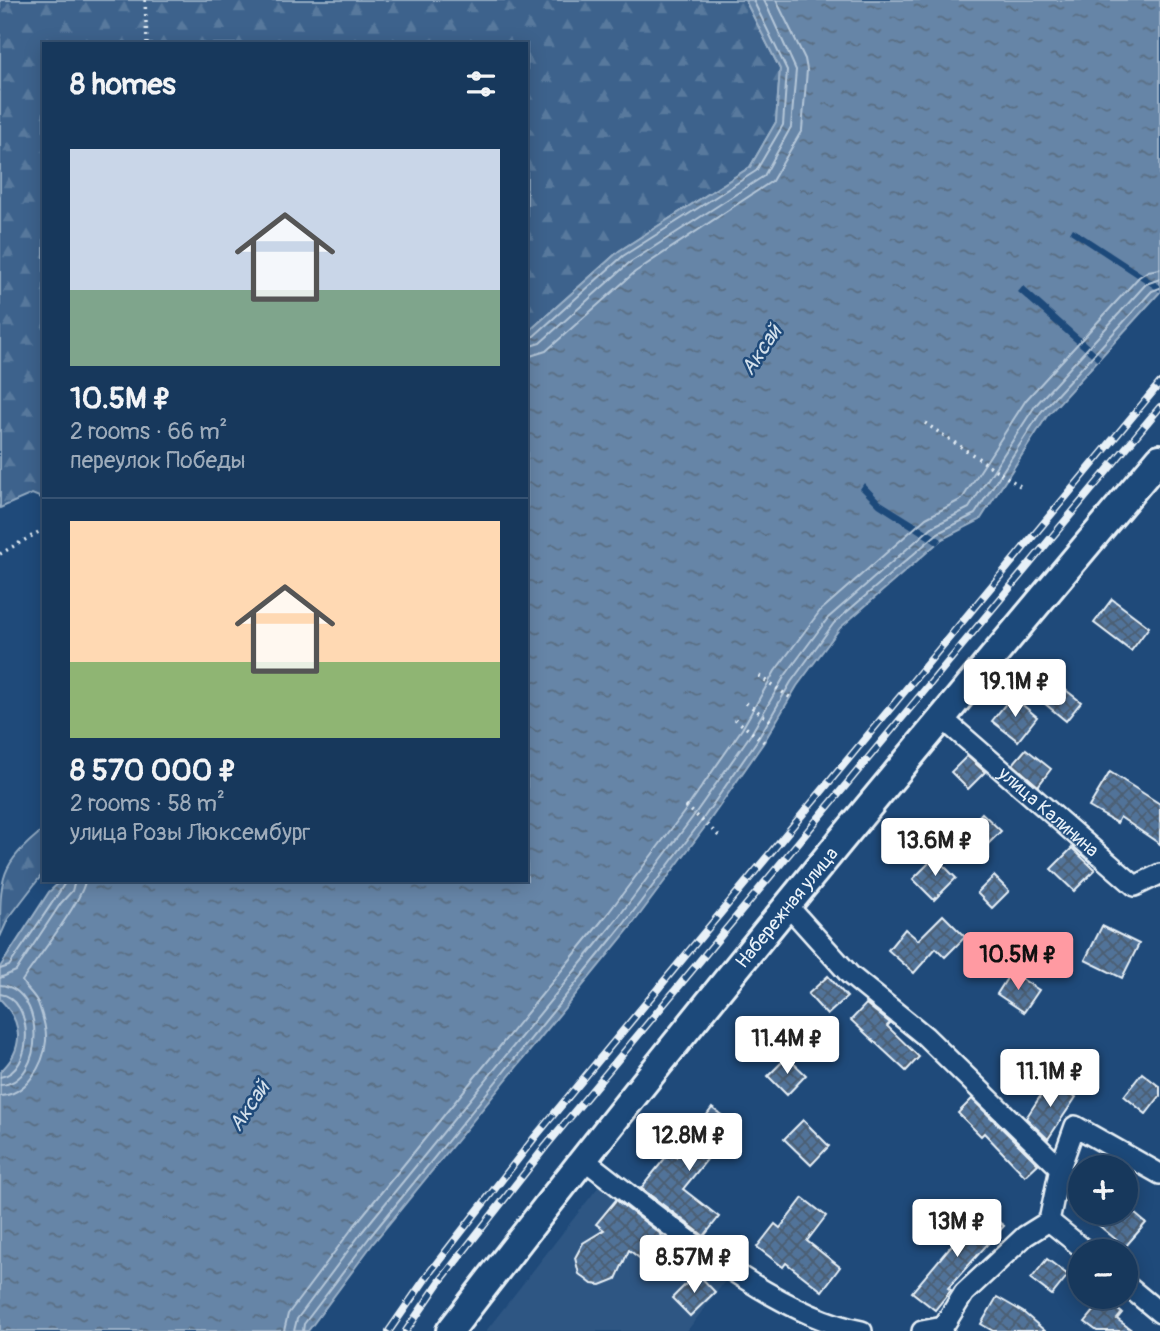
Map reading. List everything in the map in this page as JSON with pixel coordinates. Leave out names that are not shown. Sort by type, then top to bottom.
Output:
[{"type":"street","name":"Набережная улица","points":[[450,1331],[582,1158],[787,905],[1160,458]]},
{"type":"street","name":"улица Калинина","points":[[942,718],[1135,886],[1160,874]]},
{"type":"street","points":[[787,905],[850,975],[925,1036],[1060,1168]]},
{"type":"street","points":[[922,1331],[943,1327],[964,1293],[1025,1236],[1049,1221],[1060,1168],[1075,1126],[1160,1174]]},
{"type":"street","points":[[582,1158],[755,1285],[839,1327],[862,1331]]},
{"type":"street","points":[[1049,1221],[1071,1239]]},
{"type":"street","points":[[1138,1294],[1160,1312]]},
{"type":"path","points":[[145,0],[147,42]]},
{"type":"path","points":[[925,423],[1023,488]]},
{"type":"path","points":[[0,554],[42,530]]},
{"type":"path","points":[[759,676],[791,698]]},
{"type":"path","points":[[746,703],[774,723]]},
{"type":"path","points":[[734,719],[764,742]]},
{"type":"path","points":[[686,806],[719,836]]},
{"type":"shaded area","points":[[603,1181],[729,1276],[687,1331],[486,1331]]},
{"type":"green space","points":[[0,0],[745,0],[780,69],[776,122],[750,167],[619,251],[528,332],[528,42],[42,42],[42,498],[32,494],[0,508]]},
{"type":"green space","points":[[42,831],[42,875],[8,919],[0,937],[2,885],[11,863],[29,841]]},
{"type":"water","name":"Аксай","points":[[745,0],[1160,0],[1160,292],[1047,416],[980,520],[942,539],[840,628],[797,686],[764,742],[705,827],[629,929],[374,1242],[308,1331],[0,1331],[0,1072],[14,1054],[18,1036],[13,1017],[0,999],[0,967],[49,892],[60,882],[528,882],[528,332],[619,251],[750,167],[776,122],[780,69]]},
{"type":"pier","points":[[1073,228],[1160,285],[1160,292],[1070,233]]},
{"type":"pier","points":[[1023,286],[1101,356],[1097,361],[1018,292]]},
{"type":"pier","points":[[864,483],[881,501],[942,539],[937,545],[878,507],[860,489]]},
{"type":"building","points":[[1112,599],[1149,627],[1131,651],[1094,623]]},
{"type":"building","points":[[1058,684],[1081,702],[1066,721],[1043,702]]},
{"type":"building","points":[[1012,696],[1037,717],[1018,741],[992,721]]},
{"type":"building","points":[[1026,749],[1051,769],[1038,786],[1013,764]]},
{"type":"building","points":[[967,756],[985,772],[968,789],[951,772]]},
{"type":"building","points":[[1110,772],[1160,804],[1160,844],[1120,817],[1117,823],[1089,807]]},
{"type":"building","points":[[982,813],[1001,831],[984,848],[966,830]]},
{"type":"building","points":[[1072,848],[1095,870],[1074,891],[1051,869]]},
{"type":"building","points":[[935,857],[956,878],[934,900],[913,879]]},
{"type":"building","points":[[994,876],[1009,891],[992,908],[977,893]]},
{"type":"building","points":[[943,915],[965,937],[945,957],[936,948],[914,973],[888,950],[905,929],[918,940]]},
{"type":"building","points":[[1102,926],[1139,944],[1122,978],[1085,960]]},
{"type":"building","points":[[1011,972],[1039,990],[1024,1012],[997,994]]},
{"type":"building","points":[[828,976],[847,997],[827,1015],[808,994]]},
{"type":"building","points":[[866,1004],[890,1023],[887,1026],[919,1057],[906,1071],[851,1020]]},
{"type":"building","points":[[799,1025],[818,1045],[805,1058],[786,1038]]},
{"type":"building","points":[[787,1057],[806,1075],[787,1095],[768,1076]]},
{"type":"building","points":[[1142,1073],[1160,1087],[1160,1096],[1146,1114],[1124,1096]]},
{"type":"building","points":[[1051,1080],[1076,1097],[1048,1139],[1026,1118]]},
{"type":"building","points":[[972,1099],[1038,1164],[1025,1176],[984,1133],[981,1136],[958,1113]]},
{"type":"building","points":[[712,1108],[735,1125],[683,1189],[719,1217],[704,1236],[641,1188],[670,1152],[676,1157]]},
{"type":"building","points":[[803,1120],[829,1146],[811,1165],[784,1139]]},
{"type":"building","points":[[803,1198],[826,1216],[807,1241],[840,1267],[822,1291],[786,1263],[783,1267],[757,1247],[775,1224],[780,1228]]},
{"type":"building","points":[[616,1200],[662,1235],[642,1260],[629,1250],[616,1279],[601,1285],[592,1284],[579,1274],[575,1258],[583,1243],[604,1230],[596,1224]]},
{"type":"building","points":[[982,1209],[1004,1226],[948,1288],[951,1290],[935,1310],[912,1292]]},
{"type":"building","points":[[1138,1216],[1146,1223],[1132,1239],[1115,1239],[1098,1225],[1138,1225]]},
{"type":"building","points":[[1047,1259],[1068,1275],[1052,1295],[1031,1279]]},
{"type":"building","points":[[697,1273],[715,1292],[690,1316],[672,1298]]},
{"type":"building","points":[[997,1297],[1023,1312],[1045,1331],[993,1331],[981,1324]]},
{"type":"building","points":[[1096,1309],[1117,1309],[1122,1313],[1117,1319],[1133,1331],[1097,1331],[1085,1322]]},
{"type":"railway","points":[[389,1331],[430,1272],[535,1137],[1160,383]]},
{"type":"railway","points":[[406,1331],[441,1280],[546,1146],[1160,407]]}]
